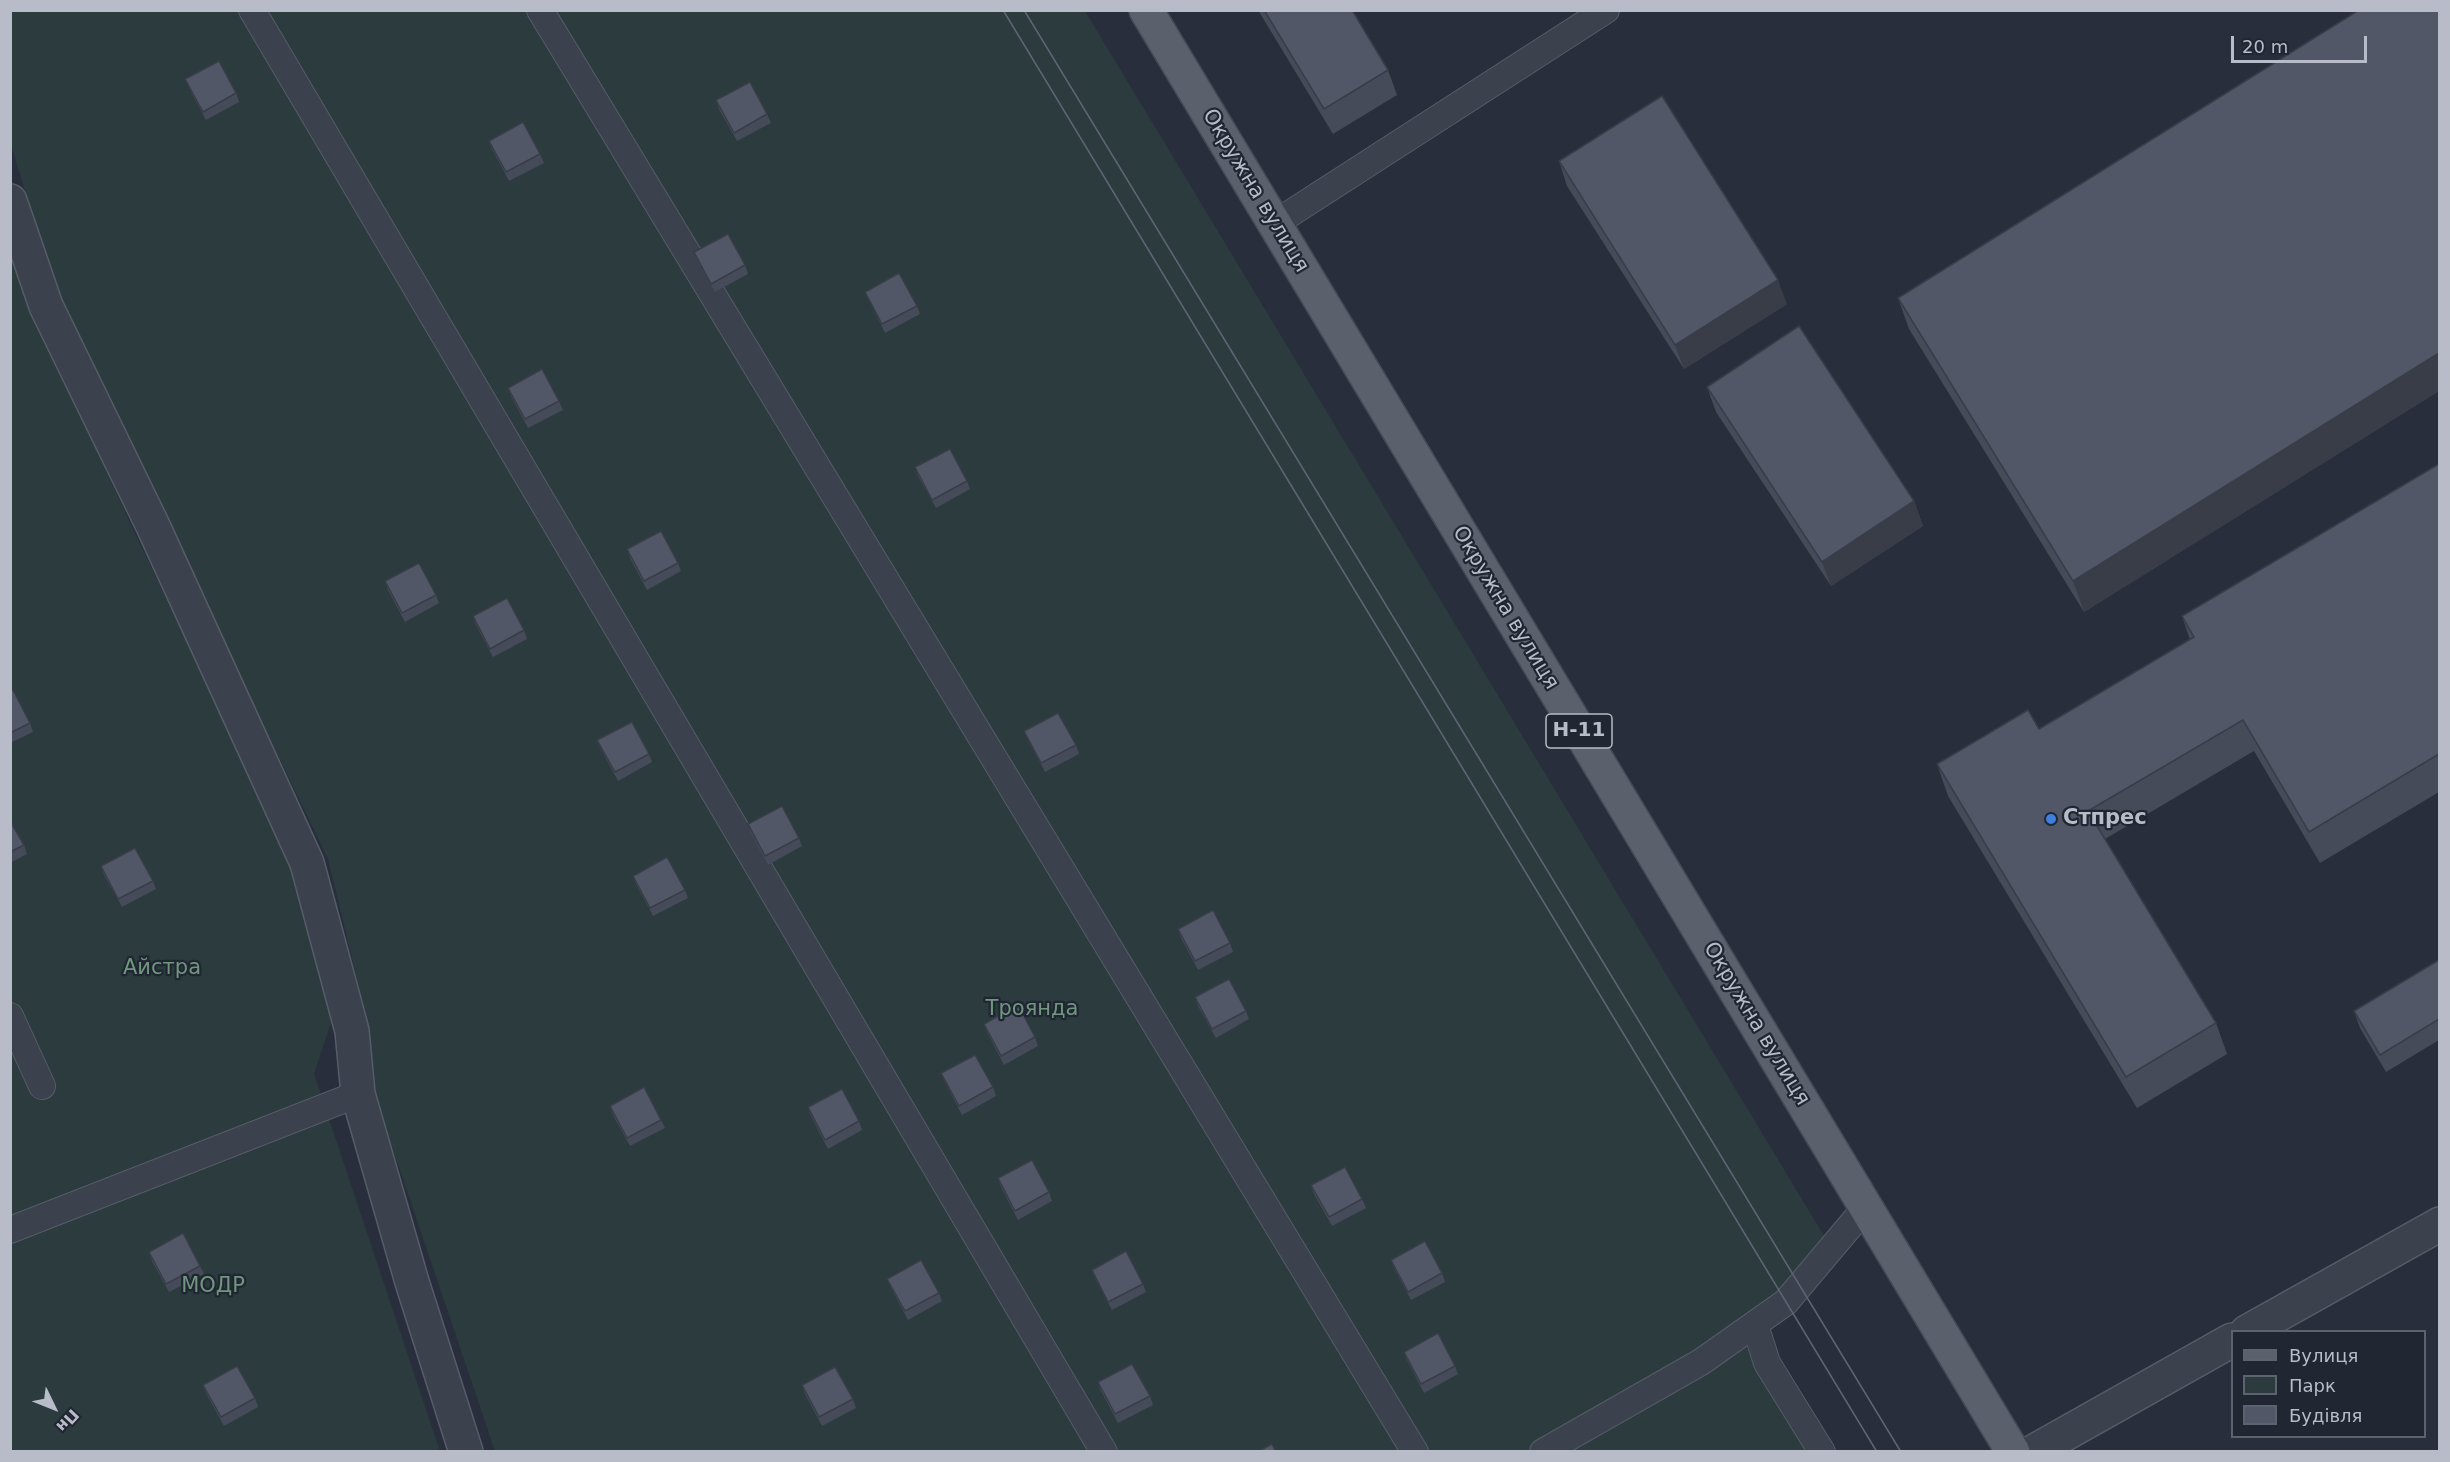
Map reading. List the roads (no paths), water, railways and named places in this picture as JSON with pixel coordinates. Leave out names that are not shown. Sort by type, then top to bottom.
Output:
[{"type":"main road","name":"Окружна вулиця","points":[[1146,10],[2013,1452]]},
{"type":"street","points":[[10,201],[46,306],[153,526],[307,863],[352,1031],[358,1094],[412,1282],[466,1452]]},
{"type":"street","points":[[2251,1330],[2439,1224]]},
{"type":"street","points":[[2033,1452],[2231,1341]]},
{"type":"lane","points":[[252,10],[1104,1452]]},
{"type":"lane","points":[[540,10],[1415,1452]]},
{"type":"lane","points":[[1274,224],[1606,10]]},
{"type":"lane","points":[[10,1016],[42,1086]]},
{"type":"lane","points":[[10,1230],[358,1094]]},
{"type":"lane","points":[[1543,1452],[1701,1362],[1786,1302],[1866,1207]]},
{"type":"lane","points":[[1755,1325],[1767,1363],[1822,1452]]},
{"type":"tram line","points":[[1003,10],[1877,1452]]},
{"type":"tram line","points":[[1024,10],[1901,1452]]},
{"type":"place","name":"Стпрес","points":[[2051,819]]},
{"type":"park label","name":"Айстра","points":[[162,969]]},
{"type":"park label","name":"Троянда","points":[[1032,1010]]},
{"type":"park label","name":"МОДР","points":[[213,1287]]}]
